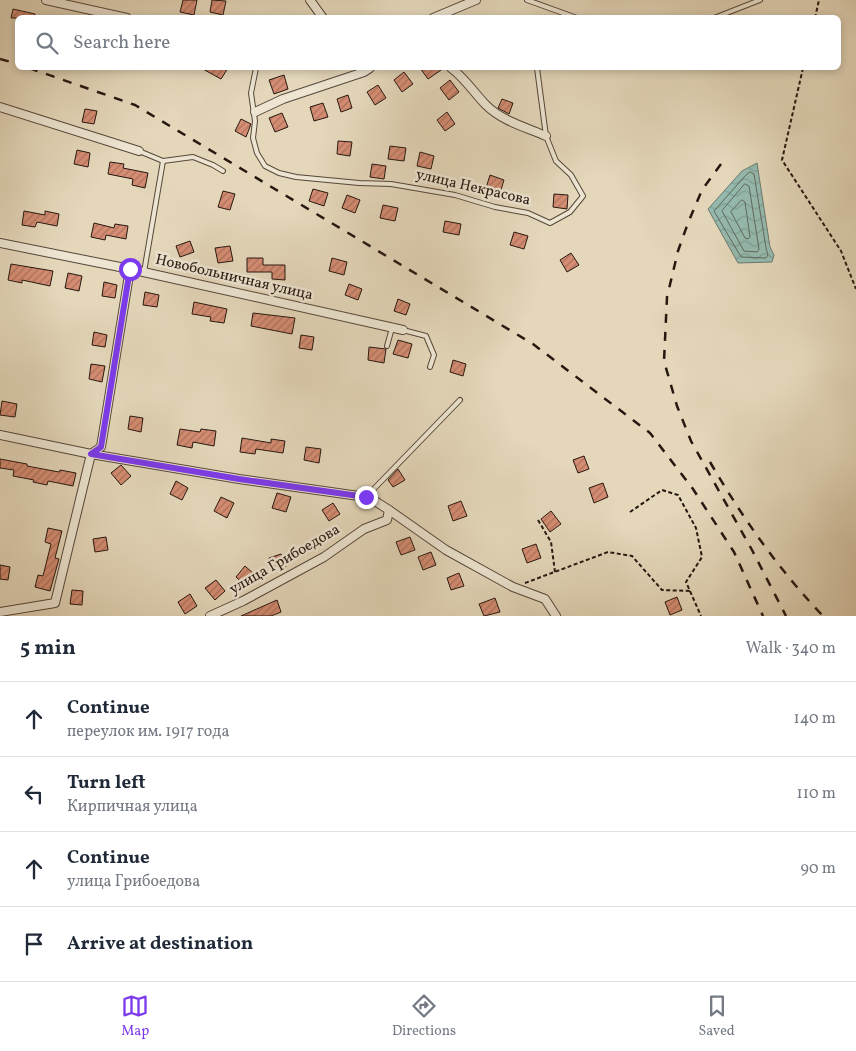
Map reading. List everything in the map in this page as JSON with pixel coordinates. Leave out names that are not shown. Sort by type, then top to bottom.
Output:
[{"type":"street","points":[[46,0],[114,15]]},
{"type":"street","points":[[310,0],[321,15]]},
{"type":"street","points":[[439,15],[476,0]]},
{"type":"street","points":[[255,112],[283,99],[361,70]]},
{"type":"street","points":[[454,70],[487,106],[503,118],[546,136]]},
{"type":"street","points":[[0,107],[139,151]]},
{"type":"street","name":"Новобольничная улица","points":[[0,243],[144,272],[403,330]]},
{"type":"street","points":[[0,613],[55,603],[91,454],[101,447],[130,269]]},
{"type":"street","points":[[0,435],[91,454],[239,479],[370,498],[446,550],[513,588],[545,599],[556,616]]},
{"type":"street","name":"улица Грибоедова","points":[[210,616],[243,601],[324,557],[364,529],[387,520],[389,510]]},
{"type":"street","points":[[0,613],[6,616]]},
{"type":"lane","points":[[527,0],[569,15]]},
{"type":"lane","points":[[722,15],[760,0]]},
{"type":"lane","points":[[557,15],[559,11]]},
{"type":"lane","points":[[255,112],[251,93],[256,70]]},
{"type":"lane","name":"улица Некрасова","points":[[255,112],[253,138],[257,153],[265,166],[279,173],[296,177],[391,184],[455,195],[495,207],[528,213],[550,223],[570,212],[583,196],[571,175],[556,161],[546,136],[537,70]]},
{"type":"lane","points":[[139,151],[163,161],[193,157],[223,171]]},
{"type":"lane","points":[[144,272],[163,161]]},
{"type":"lane","points":[[387,346],[392,328]]},
{"type":"lane","points":[[403,330],[426,336],[434,355],[430,367]]},
{"type":"lane","points":[[366,497],[460,400]]},
{"type":"path","points":[[816,15],[819,0]]},
{"type":"path","points":[[803,70],[782,160],[841,250],[856,289]]},
{"type":"path","points":[[630,512],[662,490],[678,495],[696,528],[702,557],[686,582],[701,616]]},
{"type":"path","points":[[538,520],[551,542],[556,572]]},
{"type":"path","points":[[513,588],[608,552],[632,556],[662,590],[690,591]]},
{"type":"water","points":[[757,163],[770,247],[774,255],[772,262],[738,263],[708,209],[742,171]]},
{"type":"building","points":[[183,0],[197,0],[194,15],[180,12]]},
{"type":"building","points":[[212,0],[226,1],[223,15],[210,12]]},
{"type":"building","points":[[13,9],[35,14],[15,15],[15,18],[11,18]]},
{"type":"building","points":[[205,70],[227,70],[221,79]]},
{"type":"building","points":[[421,70],[441,70],[428,79]]},
{"type":"building","points":[[404,72],[413,84],[402,92],[394,80]]},
{"type":"building","points":[[284,75],[288,89],[274,94],[269,80]]},
{"type":"building","points":[[450,80],[459,92],[449,100],[440,88]]},
{"type":"building","points":[[378,85],[386,98],[375,105],[367,92]]},
{"type":"building","points":[[348,95],[352,108],[341,112],[337,99]]},
{"type":"building","points":[[502,99],[513,103],[509,114],[498,108]]},
{"type":"building","points":[[323,103],[328,117],[314,121],[310,107]]},
{"type":"building","points":[[85,109],[97,111],[94,124],[82,122]]},
{"type":"building","points":[[447,112],[455,124],[445,131],[437,120]]},
{"type":"building","points":[[282,113],[288,127],[275,132],[269,118]]},
{"type":"building","points":[[241,119],[251,124],[246,137],[235,131]]},
{"type":"building","points":[[338,141],[352,142],[350,156],[337,154]]},
{"type":"building","points":[[390,146],[406,148],[404,161],[388,159]]},
{"type":"building","points":[[77,150],[90,153],[88,167],[74,164]]},
{"type":"building","points":[[420,152],[434,156],[431,169],[417,166]]},
{"type":"building","points":[[110,162],[124,164],[123,168],[148,173],[145,188],[132,185],[133,179],[108,174]]},
{"type":"building","points":[[372,164],[386,166],[384,179],[370,177]]},
{"type":"building","points":[[490,175],[504,180],[500,193],[486,188]]},
{"type":"building","points":[[313,189],[328,193],[324,206],[309,201]]},
{"type":"building","points":[[223,191],[235,194],[230,210],[218,207]]},
{"type":"building","points":[[554,194],[568,195],[567,209],[553,207]]},
{"type":"building","points":[[347,195],[360,200],[355,213],[342,208]]},
{"type":"building","points":[[383,205],[398,208],[395,221],[380,218]]},
{"type":"building","points":[[24,211],[45,215],[45,211],[59,214],[57,226],[37,222],[35,227],[22,225]]},
{"type":"building","points":[[445,221],[461,224],[459,235],[443,232]]},
{"type":"building","points":[[94,223],[114,228],[115,224],[128,226],[126,239],[106,235],[105,240],[91,237]]},
{"type":"building","points":[[514,232],[528,236],[524,249],[510,245]]},
{"type":"building","points":[[190,241],[194,252],[180,257],[176,246]]},
{"type":"building","points":[[230,246],[233,261],[218,263],[215,248]]},
{"type":"building","points":[[571,253],[579,265],[567,272],[560,260]]},
{"type":"building","points":[[247,258],[263,258],[263,265],[285,265],[285,280],[272,279],[272,272],[247,272]]},
{"type":"building","points":[[332,258],[347,262],[344,275],[329,271]]},
{"type":"building","points":[[11,264],[53,271],[50,286],[22,280],[22,283],[8,280]]},
{"type":"building","points":[[68,273],[82,276],[79,291],[65,288]]},
{"type":"building","points":[[104,282],[117,285],[115,298],[102,296]]},
{"type":"building","points":[[349,284],[362,289],[358,300],[345,295]]},
{"type":"building","points":[[145,292],[159,295],[157,307],[143,305]]},
{"type":"building","points":[[398,299],[410,304],[406,315],[394,311]]},
{"type":"building","points":[[194,302],[227,309],[224,323],[210,321],[211,317],[192,314]]},
{"type":"building","points":[[253,313],[295,318],[292,334],[251,326]]},
{"type":"building","points":[[94,332],[107,335],[105,347],[92,345]]},
{"type":"building","points":[[301,335],[314,337],[312,350],[299,348]]},
{"type":"building","points":[[398,340],[412,344],[408,358],[393,354]]},
{"type":"building","points":[[369,347],[386,349],[384,363],[368,360]]},
{"type":"building","points":[[453,360],[466,364],[463,376],[450,372]]},
{"type":"building","points":[[91,364],[105,366],[102,382],[89,379]]},
{"type":"building","points":[[2,401],[17,404],[15,417],[0,415]]},
{"type":"building","points":[[130,416],[143,418],[141,432],[128,429]]},
{"type":"building","points":[[180,429],[200,432],[201,429],[216,431],[214,446],[193,442],[192,448],[177,445]]},
{"type":"building","points":[[242,438],[271,443],[271,439],[285,441],[283,453],[256,449],[255,454],[240,452]]},
{"type":"building","points":[[306,447],[321,449],[319,463],[304,460]]},
{"type":"building","points":[[584,456],[589,469],[578,473],[573,460]]},
{"type":"building","points":[[0,459],[59,472],[60,470],[76,473],[73,486],[48,481],[47,485],[33,482],[34,480],[13,476],[14,470],[0,468]]},
{"type":"building","points":[[121,465],[131,476],[121,485],[111,473]]},
{"type":"building","points":[[398,469],[405,480],[393,487],[388,480]]},
{"type":"building","points":[[176,481],[188,488],[182,500],[170,494]]},
{"type":"building","points":[[603,483],[608,497],[594,503],[589,488]]},
{"type":"building","points":[[277,493],[291,497],[286,512],[272,508]]},
{"type":"building","points":[[221,497],[234,503],[227,518],[214,511]]},
{"type":"building","points":[[461,501],[467,516],[453,521],[448,506]]},
{"type":"building","points":[[333,503],[340,514],[329,521],[322,510]]},
{"type":"building","points":[[551,511],[561,524],[550,532],[541,519]]},
{"type":"building","points":[[48,528],[62,531],[55,558],[59,559],[50,591],[35,587],[38,575],[43,576],[51,544],[45,542]]},
{"type":"building","points":[[106,537],[108,550],[95,552],[93,539]]},
{"type":"building","points":[[410,537],[415,550],[401,555],[396,542]]},
{"type":"building","points":[[536,544],[541,558],[527,563],[522,549]]},
{"type":"building","points":[[431,552],[436,565],[423,570],[418,557]]},
{"type":"building","points":[[281,554],[286,567],[274,571],[269,558]]},
{"type":"building","points":[[0,565],[10,567],[8,580],[0,579]]},
{"type":"building","points":[[245,566],[255,575],[246,586],[236,577]]},
{"type":"building","points":[[459,573],[464,586],[451,590],[447,578]]},
{"type":"building","points":[[216,580],[225,591],[215,600],[205,588]]},
{"type":"building","points":[[72,590],[83,591],[82,605],[70,604]]},
{"type":"building","points":[[190,594],[197,606],[185,614],[178,602]]},
{"type":"building","points":[[677,597],[682,610],[670,615],[665,602]]},
{"type":"building","points":[[495,598],[500,612],[484,616],[479,604]]},
{"type":"building","points":[[277,600],[281,612],[271,616],[241,616]]},
{"type":"railway","points":[[0,59],[15,63]]},
{"type":"railway","points":[[35,70],[135,105],[533,344],[650,433],[693,489],[734,552],[763,616]]},
{"type":"railway","points":[[721,164],[702,190],[678,251],[667,297],[664,361],[677,406],[691,441],[752,550],[786,616]]},
{"type":"railway","points":[[710,462],[735,503],[776,562],[823,616]]},
{"type":"route","points":[[130,269],[101,447],[91,454],[239,479],[366,497]]}]
